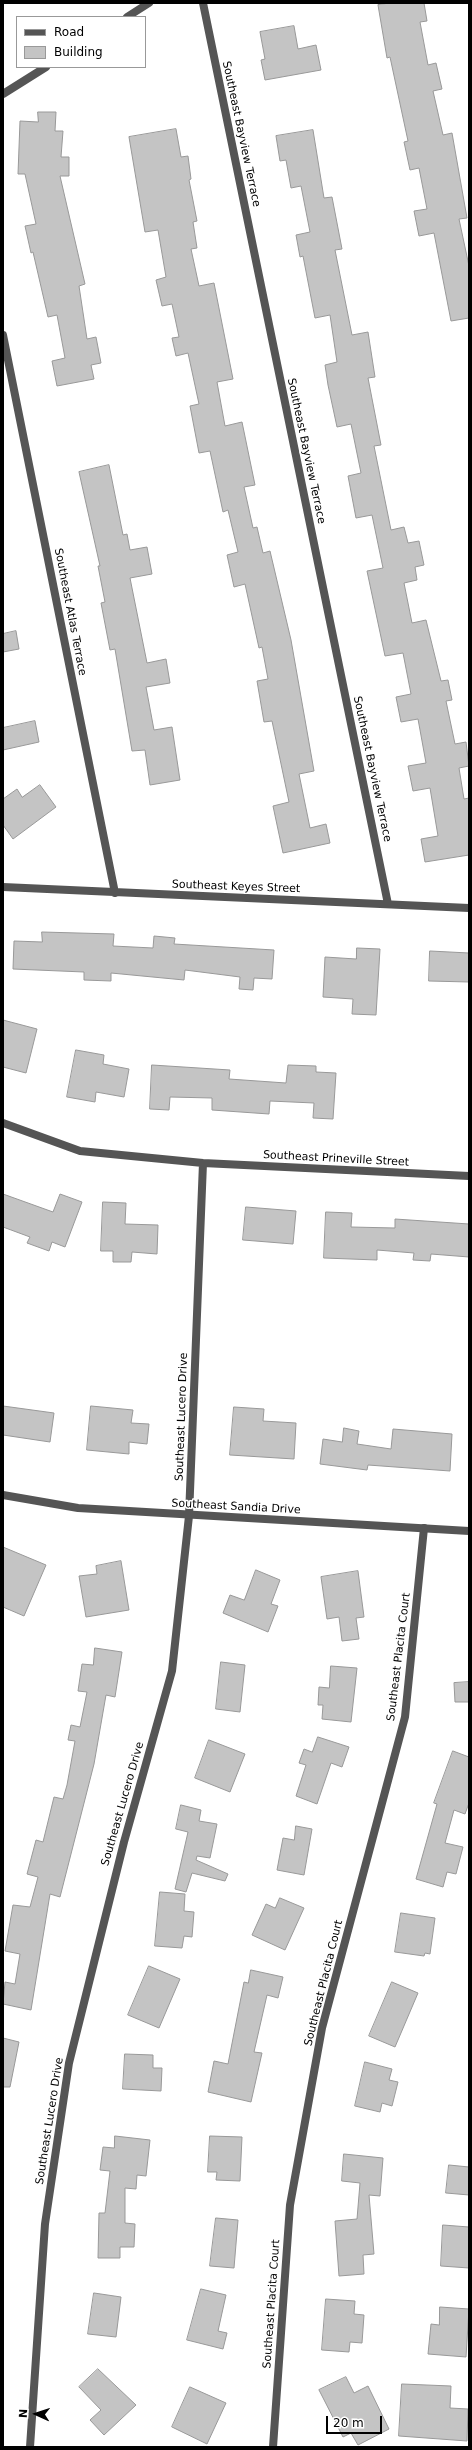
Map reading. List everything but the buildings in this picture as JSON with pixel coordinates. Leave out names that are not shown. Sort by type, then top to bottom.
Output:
[{"type":"street","points":[[128,16],[149,3]]},
{"type":"street","name":"Southeast Bayview Terrace","points":[[203,3],[388,904]]},
{"type":"street","points":[[3,94],[44,68]]},
{"type":"street","name":"Southeast Atlas Terrace","points":[[3,335],[115,893]]},
{"type":"street","name":"Southeast Keyes Street","points":[[3,887],[469,908]]},
{"type":"street","name":"Southeast Prineville Street","points":[[3,1123],[80,1151],[203,1163],[469,1176]]},
{"type":"street","name":"Southeast Lucero Drive","points":[[30,2447],[45,2224],[69,2063],[124,1842],[172,1672],[189,1516],[203,1163]]},
{"type":"street","name":"Southeast Sandia Drive","points":[[3,1495],[78,1508],[189,1516],[469,1531]]},
{"type":"street","name":"Southeast Placita Court","points":[[273,2447],[290,2205],[322,2028],[405,1717],[424,1528]]}]
